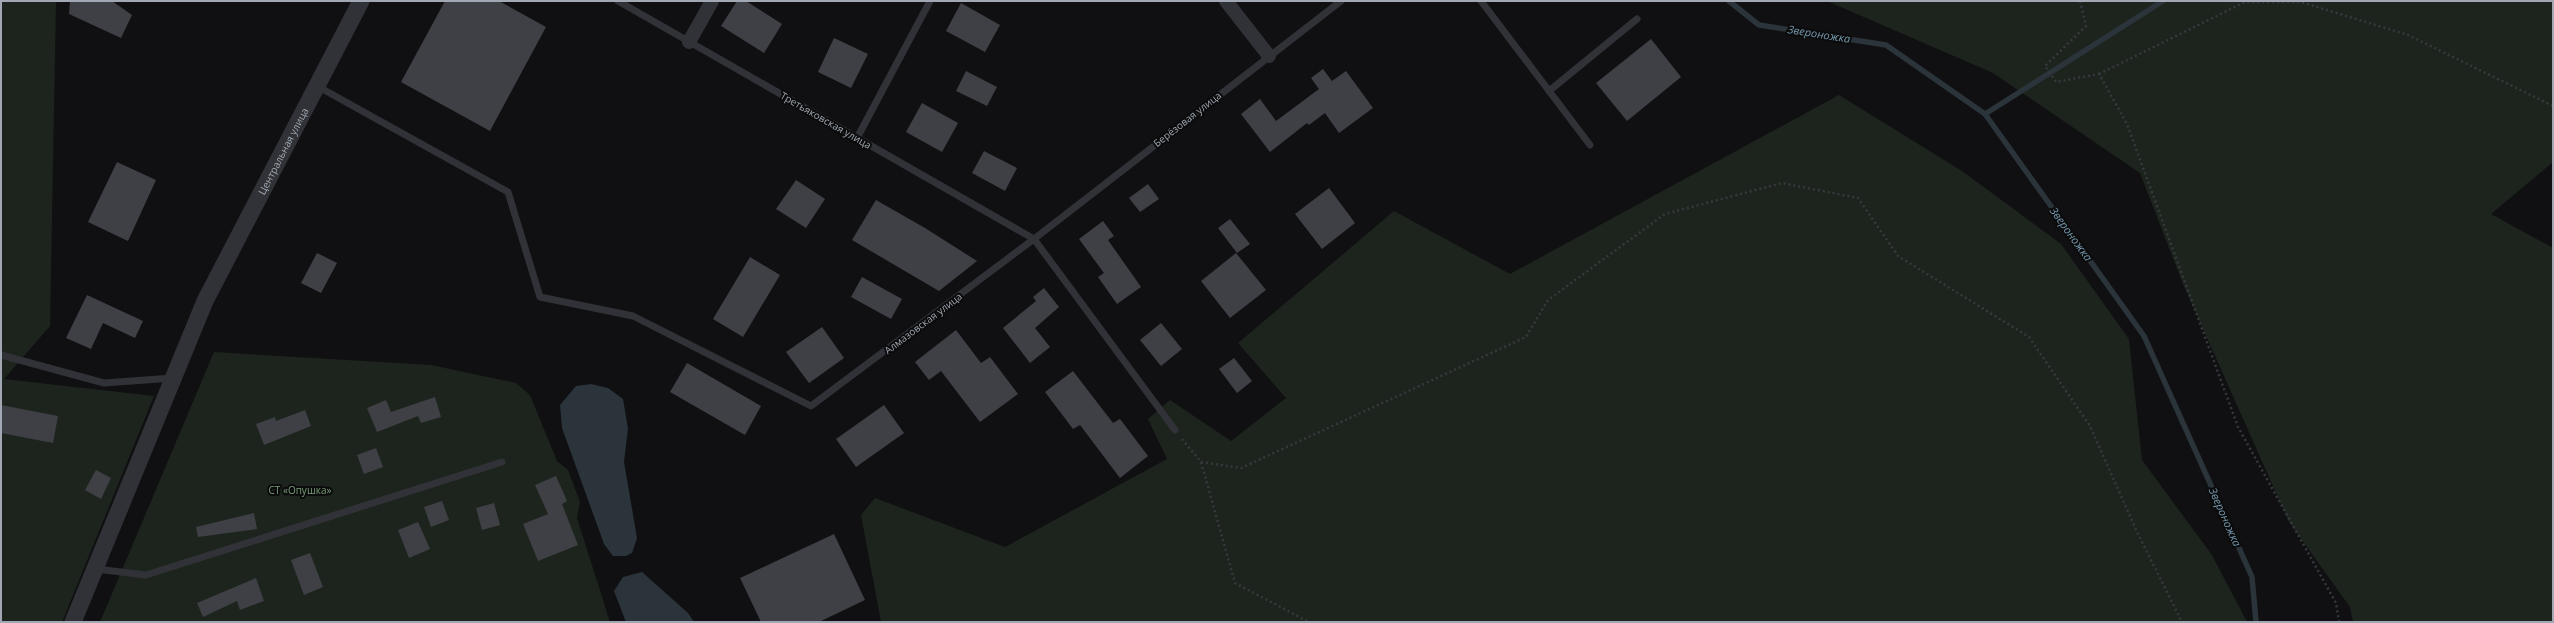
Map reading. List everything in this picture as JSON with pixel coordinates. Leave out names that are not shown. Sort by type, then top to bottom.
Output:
[{"type":"street","name":"Центральная улица","points":[[73,622],[205,301],[361,1]]},
{"type":"street","points":[[689,42],[712,1]]},
{"type":"street","points":[[1226,1],[1268,56]]},
{"type":"lane","name":"Третьяковская улица","points":[[618,1],[1034,239]]},
{"type":"lane","points":[[858,138],[930,1]]},
{"type":"lane","name":"Берёзовая улица","points":[[1034,239],[1268,56],[1341,1]]},
{"type":"lane","points":[[1481,1],[1590,145]]},
{"type":"lane","points":[[1549,91],[1637,19]]},
{"type":"lane","name":"Алмазовская улица","points":[[318,86],[508,192],[540,297],[633,316],[812,406],[1034,239]]},
{"type":"lane","points":[[1034,239],[1175,430]]},
{"type":"lane","points":[[1,355],[104,383],[173,378]]},
{"type":"lane","points":[[96,569],[146,575],[502,462]]},
{"type":"path","points":[[2080,1],[2086,26],[2045,66],[2056,82],[2099,74],[2245,2],[2301,2],[2408,35],[2553,106]]},
{"type":"path","points":[[2099,74],[2127,124],[2238,427],[2336,603],[2339,622]]},
{"type":"path","points":[[1201,462],[1241,468],[1526,337],[1548,300],[1665,214],[1782,183],[1858,198],[1898,256],[2030,338],[2090,426],[2137,532],[2182,622]]},
{"type":"path","points":[[1175,430],[1201,462],[1235,583],[1310,622]]},
{"type":"green space","points":[[1,1],[56,1],[50,326],[4,379],[154,396],[62,622],[1,622]]},
{"type":"green space","points":[[1827,1],[2553,1],[2553,162],[2491,214],[2553,248],[2553,622],[2353,622],[2350,607],[2289,522],[2183,284],[2140,173],[1993,73]]},
{"type":"green space","points":[[1839,95],[1962,171],[2061,244],[2129,339],[2142,460],[2212,555],[2247,622],[881,622],[861,515],[875,498],[1005,547],[1167,459],[1148,419],[1170,400],[1231,441],[1286,398],[1238,343],[1394,211],[1510,274]]},
{"type":"green space","name":"СТ «Опушка»","points":[[214,352],[431,365],[516,383],[530,395],[557,461],[568,470],[580,502],[577,518],[610,622],[100,622]]},
{"type":"shaded area","points":[[591,384],[608,388],[623,399],[628,429],[624,462],[637,538],[632,553],[626,556],[613,556],[604,544],[562,428],[560,405],[576,386]]},
{"type":"shaded area","points":[[642,572],[688,613],[694,622],[626,622],[614,591],[623,577]]},
{"type":"building","points":[[70,1],[112,1],[132,15],[121,38],[69,14]]},
{"type":"building","points":[[445,1],[499,1],[546,27],[490,131],[401,82]]},
{"type":"building","points":[[737,1],[746,1],[782,24],[764,53],[721,26]]},
{"type":"building","points":[[961,3],[1000,25],[985,52],[946,31]]},
{"type":"building","points":[[834,38],[868,54],[851,88],[818,72]]},
{"type":"building","points":[[1651,39],[1681,77],[1627,121],[1596,83]]},
{"type":"building","points":[[1323,69],[1332,81],[1346,71],[1373,108],[1339,133],[1325,113],[1309,125],[1307,123],[1270,152],[1241,114],[1260,99],[1276,121],[1319,89],[1311,78]]},
{"type":"building","points":[[966,71],[997,87],[987,106],[956,91]]},
{"type":"building","points":[[922,103],[958,123],[942,152],[906,132]]},
{"type":"building","points":[[984,151],[1017,168],[1005,191],[972,173]]},
{"type":"building","points":[[117,162],[156,180],[128,241],[88,222]]},
{"type":"building","points":[[796,180],[825,199],[806,228],[776,209]]},
{"type":"building","points":[[1148,184],[1159,199],[1140,212],[1129,198]]},
{"type":"building","points":[[1329,188],[1355,223],[1322,249],[1295,214]]},
{"type":"building","points":[[876,200],[925,228],[977,261],[939,291],[852,240]]},
{"type":"building","points":[[1230,219],[1250,244],[1237,253],[1218,228]]},
{"type":"building","points":[[1103,221],[1114,236],[1108,240],[1141,287],[1117,304],[1098,277],[1104,273],[1079,239]]},
{"type":"building","points":[[317,253],[337,263],[321,293],[301,283]]},
{"type":"building","points":[[1236,253],[1266,290],[1230,318],[1201,281]]},
{"type":"building","points":[[750,257],[780,275],[743,337],[713,319]]},
{"type":"building","points":[[862,277],[902,299],[891,319],[851,297]]},
{"type":"building","points":[[1044,288],[1059,307],[1035,328],[1050,347],[1030,363],[1003,328],[1036,301],[1033,297]]},
{"type":"building","points":[[87,295],[143,321],[135,338],[103,323],[91,349],[66,338]]},
{"type":"building","points":[[1161,323],[1182,349],[1161,366],[1140,340]]},
{"type":"building","points":[[822,327],[844,358],[809,383],[786,352]]},
{"type":"building","points":[[956,330],[981,363],[990,357],[1018,394],[980,422],[941,371],[929,380],[915,362]]},
{"type":"building","points":[[1234,358],[1252,381],[1237,393],[1219,369]]},
{"type":"building","points":[[687,363],[761,406],[745,435],[670,392]]},
{"type":"building","points":[[1073,371],[1113,423],[1120,419],[1148,456],[1120,478],[1080,425],[1073,429],[1045,392]]},
{"type":"building","points":[[435,397],[441,417],[421,423],[418,416],[377,432],[367,408],[386,400],[391,412]]},
{"type":"building","points":[[1,405],[58,416],[53,443],[1,433]]},
{"type":"building","points":[[884,405],[904,433],[856,467],[836,439]]},
{"type":"building","points":[[305,410],[311,426],[264,445],[256,424],[275,417],[276,421]]},
{"type":"building","points":[[376,448],[383,467],[364,474],[357,455]]},
{"type":"building","points":[[96,470],[111,478],[101,499],[85,490]]},
{"type":"building","points":[[556,476],[567,501],[562,504],[578,545],[538,561],[523,524],[548,514],[535,485]]},
{"type":"building","points":[[442,501],[449,520],[431,527],[424,507]]},
{"type":"building","points":[[494,503],[500,525],[482,530],[476,508]]},
{"type":"building","points":[[254,513],[257,529],[198,537],[196,527]]},
{"type":"building","points":[[418,522],[430,549],[409,558],[398,530]]},
{"type":"building","points":[[834,534],[865,600],[819,622],[761,622],[740,578]]},
{"type":"building","points":[[310,553],[323,587],[304,595],[291,560]]},
{"type":"building","points":[[256,578],[264,601],[240,610],[237,601],[203,617],[197,603]]},
{"type":"waterway","name":"Звероножка","points":[[1729,1],[1759,25],[1886,45],[1985,114],[2144,336],[2252,577],[2256,622]]},
{"type":"waterway","points":[[1985,114],[2163,1]]}]
